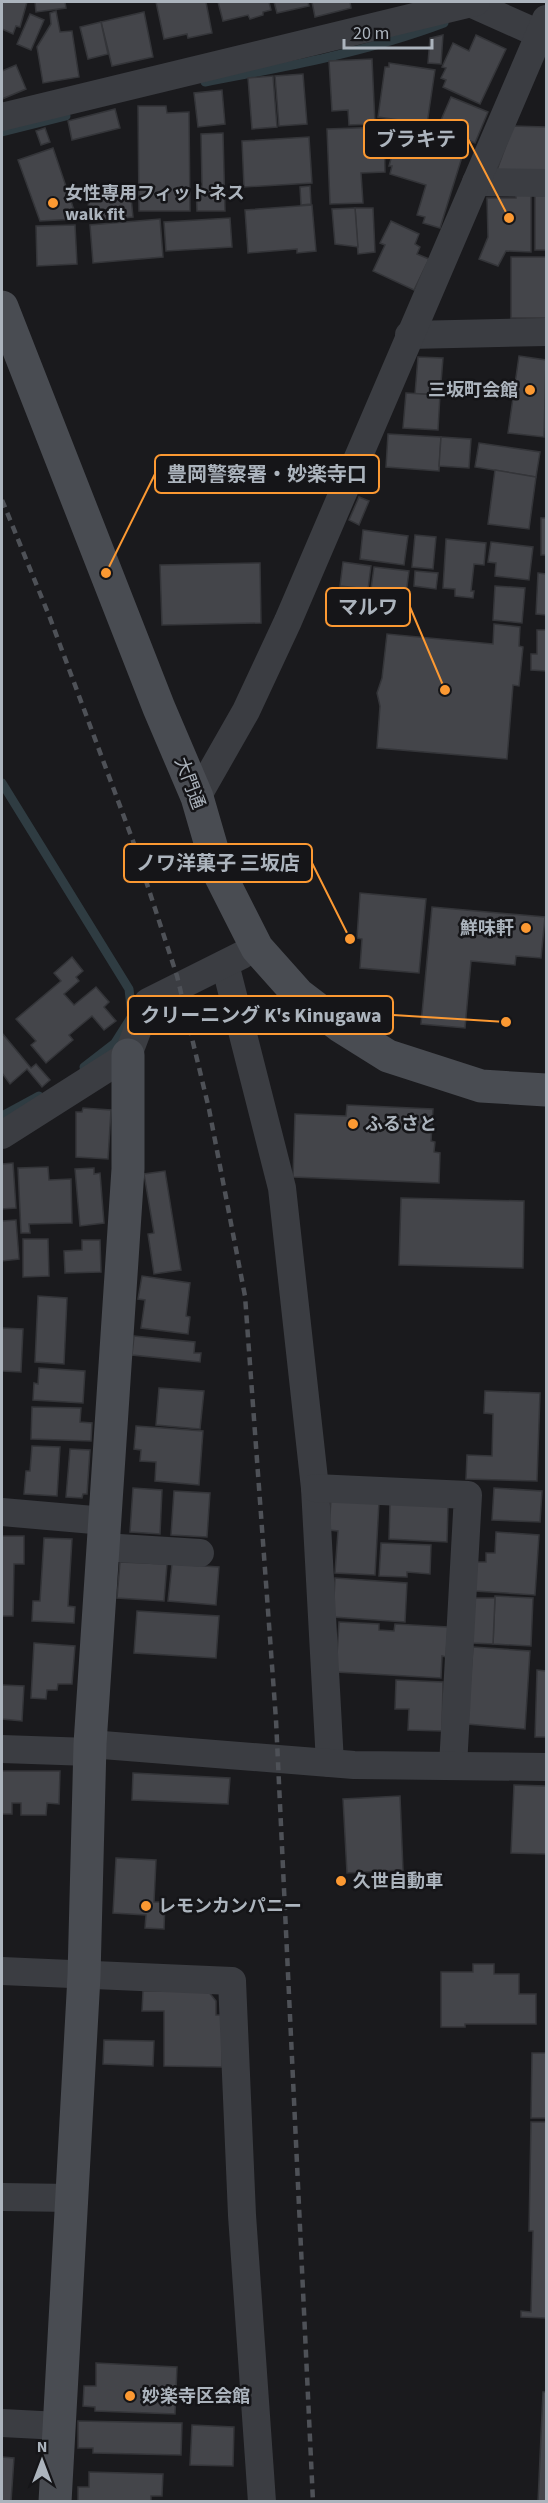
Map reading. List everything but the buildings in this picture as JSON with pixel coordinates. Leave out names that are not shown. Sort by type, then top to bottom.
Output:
[{"type":"street","points":[[2,117],[473,2],[544,31],[409,335],[283,631],[246,711],[197,796]]},
{"type":"street","points":[[476,182],[546,183]]},
{"type":"street","name":"大門通","points":[[2,306],[159,708],[197,796],[219,873],[258,948],[298,994],[340,1026],[388,1056],[481,1086],[546,1090]]},
{"type":"street","points":[[409,335],[546,332]]},
{"type":"street","points":[[56,2502],[84,1976],[90,1748],[128,1169],[128,1055],[148,1002],[258,948]]},
{"type":"street","points":[[225,964],[282,1188],[315,1488],[330,1763]]},
{"type":"street","points":[[2,1135],[128,1055]]},
{"type":"street","points":[[315,1488],[468,1495],[453,1766]]},
{"type":"street","points":[[2,1512],[200,1553]]},
{"type":"street","points":[[2,1749],[90,1748],[330,1763],[546,1767]]},
{"type":"street","points":[[2,1971],[231,1981],[242,2215],[262,2502]]},
{"type":"street","points":[[2,2197],[72,2199]]},
{"type":"street","points":[[2,2423],[60,2426]]},
{"type":"waterway","points":[[205,82],[356,50],[444,23]]},
{"type":"waterway","points":[[2,132],[66,116]]},
{"type":"waterway","points":[[2,783],[129,989],[132,1016],[115,1043],[84,1067]]},
{"type":"waterway","points":[[2,1116],[39,1096]]},
{"type":"railway","points":[[2,500],[50,618],[133,841],[177,976],[209,1109],[245,1296],[276,1720],[313,2502]]},
{"type":"place","name":"女性専用フィットネス walk fit","points":[[53,203]]},
{"type":"place","name":"ブラキテ","points":[[509,218]]},
{"type":"place","name":"三坂町会館","points":[[530,390]]},
{"type":"place","name":"豊岡警察署・妙楽寺口","points":[[106,573]]},
{"type":"place","name":"マルワ","points":[[445,690]]},
{"type":"place","name":"鮮味軒","points":[[526,928]]},
{"type":"place","name":"ノワ洋菓子 三坂店","points":[[350,939]]},
{"type":"place","name":"クリーニング K's Kinugawa","points":[[506,1022]]},
{"type":"place","name":"ふるさと","points":[[353,1124]]},
{"type":"place","name":"久世自動車","points":[[341,1881]]},
{"type":"place","name":"レモンカンパニー","points":[[146,1906]]},
{"type":"place","name":"妙楽寺区会館","points":[[130,2396]]}]
